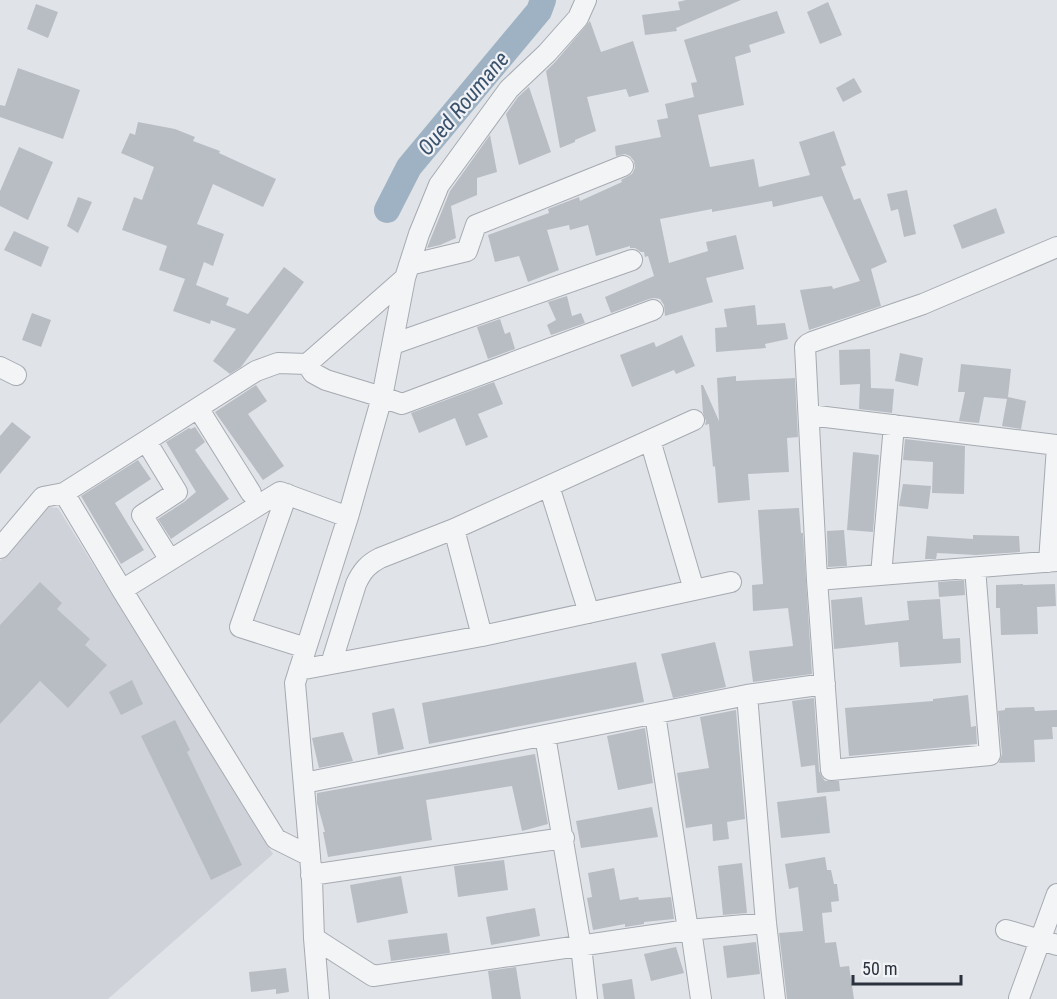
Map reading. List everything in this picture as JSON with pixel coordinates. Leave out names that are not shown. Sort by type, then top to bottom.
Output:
[{"type":"street","points":[[319,999],[311,866],[295,682],[348,517],[382,397],[407,272],[438,185],[509,89],[547,53],[578,18],[586,0]]},
{"type":"street","points":[[307,364],[407,272],[467,251],[476,225],[623,166]]},
{"type":"street","points":[[975,567],[990,754],[831,770],[817,580],[805,347],[923,304],[1057,247]]},
{"type":"street","points":[[393,344],[632,260]]},
{"type":"street","points":[[0,548],[43,497],[64,493],[256,371],[278,363],[307,364],[313,373],[326,380],[402,404],[653,310]]},
{"type":"street","points":[[198,408],[251,493]]},
{"type":"street","points":[[809,415],[1057,446],[1053,562],[817,580]]},
{"type":"street","points":[[331,664],[356,584],[362,572],[371,563],[454,529],[694,420]]},
{"type":"street","points":[[881,575],[894,425]]},
{"type":"street","points":[[650,440],[694,590]]},
{"type":"street","points":[[146,441],[177,492],[142,515],[170,560]]},
{"type":"street","points":[[549,486],[589,613]]},
{"type":"street","points":[[122,590],[280,492],[348,517]]},
{"type":"street","points":[[64,493],[276,839],[311,866],[564,838]]},
{"type":"street","points":[[287,495],[240,627],[306,648]]},
{"type":"street","points":[[454,529],[482,636]]},
{"type":"street","points":[[299,670],[482,636],[731,582]]},
{"type":"street","points":[[304,783],[747,695],[825,684]]},
{"type":"street","points":[[747,695],[766,923],[775,999]]},
{"type":"street","points":[[655,714],[701,999]]},
{"type":"street","points":[[545,736],[564,838],[587,999]]},
{"type":"street","points":[[1019,998],[1049,943],[1057,894]]},
{"type":"street","points":[[314,938],[373,976],[689,930],[766,923]]},
{"type":"street","points":[[1006,930],[1049,943]]},
{"type":"shaded area","points":[[48,507],[58,508],[273,854],[108,999],[0,999],[0,561]]},
{"type":"building","points":[[741,0],[676,28],[677,31],[645,35],[642,15],[680,10],[678,2]]},
{"type":"building","points":[[828,2],[842,35],[820,44],[807,12]]},
{"type":"building","points":[[36,4],[58,12],[48,38],[27,29]]},
{"type":"building","points":[[777,11],[785,33],[749,45],[751,52],[735,57],[744,105],[698,115],[710,167],[754,159],[759,187],[810,175],[799,142],[834,131],[846,165],[841,167],[854,200],[860,198],[887,262],[871,269],[881,306],[809,330],[800,290],[832,286],[833,289],[860,281],[822,196],[773,207],[772,201],[660,219],[669,263],[708,251],[706,242],[736,235],[744,269],[706,278],[713,302],[665,316],[664,305],[660,299],[654,298],[611,313],[605,297],[654,276],[648,256],[645,257],[644,252],[630,248],[630,246],[596,256],[588,225],[570,230],[569,225],[547,230],[559,270],[528,282],[519,256],[495,262],[488,235],[549,213],[548,209],[579,197],[580,201],[622,182],[621,180],[632,174],[635,168],[634,161],[625,154],[616,156],[615,146],[661,137],[657,120],[668,118],[665,104],[694,97],[691,83],[697,82],[684,40]]},
{"type":"building","points":[[590,21],[601,52],[633,41],[649,92],[629,97],[626,89],[587,97],[596,131],[560,148],[546,71]]},
{"type":"building","points":[[18,68],[80,90],[63,139],[0,117],[0,105],[5,106]]},
{"type":"building","points":[[854,78],[862,92],[843,102],[836,88]]},
{"type":"building","points":[[529,87],[551,152],[519,165],[506,114],[518,97]]},
{"type":"building","points":[[138,122],[175,129],[195,137],[193,141],[220,151],[219,153],[276,179],[263,207],[213,184],[197,224],[224,234],[213,266],[204,262],[196,285],[229,298],[226,305],[248,314],[284,267],[304,282],[241,367],[230,374],[213,361],[236,329],[211,320],[210,324],[173,311],[185,279],[159,270],[167,246],[122,230],[134,197],[142,200],[154,167],[121,153],[130,133],[135,135]]},
{"type":"building","points":[[490,135],[497,172],[477,178],[477,195],[451,206],[456,238],[427,248],[450,191]]},
{"type":"building","points":[[19,147],[53,162],[28,220],[0,206],[0,191]]},
{"type":"building","points":[[907,190],[916,234],[904,237],[898,209],[891,211],[887,194]]},
{"type":"building","points":[[78,197],[92,202],[78,233],[67,226]]},
{"type":"building","points":[[996,208],[1005,233],[962,249],[953,225]]},
{"type":"building","points":[[14,231],[49,247],[41,267],[4,250]]},
{"type":"building","points":[[567,296],[572,316],[581,313],[585,323],[551,335],[547,325],[556,320],[548,302]]},
{"type":"building","points":[[755,305],[757,325],[785,323],[788,339],[765,344],[766,348],[716,352],[715,328],[727,327],[724,309]]},
{"type":"building","points":[[32,313],[51,320],[41,347],[22,340]]},
{"type":"building","points":[[500,319],[505,334],[510,332],[515,349],[488,359],[477,327]]},
{"type":"building","points":[[682,335],[695,366],[676,374],[674,370],[632,387],[620,355],[654,342],[656,347]]},
{"type":"building","points":[[870,349],[871,388],[894,389],[892,413],[859,409],[860,384],[840,385],[839,350]]},
{"type":"building","points":[[900,353],[923,358],[918,386],[895,381]]},
{"type":"building","points":[[961,364],[1011,369],[1008,397],[1026,401],[1021,429],[1002,426],[1007,399],[984,397],[979,423],[959,421],[965,392],[958,392]]},
{"type":"building","points":[[736,376],[736,381],[795,378],[798,437],[787,438],[789,472],[748,474],[750,500],[718,503],[709,424],[705,425],[701,385],[719,421],[717,378]]},
{"type":"building","points":[[494,382],[503,404],[478,414],[488,437],[466,446],[455,418],[419,433],[411,413]]},
{"type":"building","points":[[256,385],[267,401],[248,414],[284,466],[263,480],[215,412]]},
{"type":"building","points":[[12,422],[31,437],[0,474],[0,436]]},
{"type":"building","points":[[195,427],[205,442],[195,450],[229,499],[171,539],[158,519],[196,492],[166,442],[189,428]]},
{"type":"building","points":[[905,439],[965,446],[964,494],[932,493],[933,462],[903,460]]},
{"type":"building","points":[[853,452],[879,455],[873,532],[847,530]]},
{"type":"building","points":[[138,460],[151,479],[115,503],[144,550],[121,564],[81,496]]},
{"type":"building","points":[[903,484],[931,486],[928,509],[899,506]]},
{"type":"building","points":[[799,508],[801,533],[803,533],[812,674],[753,682],[749,651],[793,646],[788,608],[753,611],[752,585],[763,584],[758,510]]},
{"type":"building","points":[[844,530],[847,566],[828,567],[827,531]]},
{"type":"building","points":[[973,535],[1019,536],[1020,552],[976,555],[937,553],[936,559],[925,559],[927,536],[973,539]]},
{"type":"building","points":[[964,580],[965,595],[939,597],[938,582]]},
{"type":"building","points":[[40,582],[62,603],[57,609],[90,639],[85,645],[107,665],[68,708],[40,681],[0,724],[0,625]]},
{"type":"building","points":[[1055,584],[1056,606],[1037,607],[1038,634],[1001,635],[1000,608],[996,608],[996,585]]},
{"type":"building","points":[[862,597],[865,625],[909,620],[907,601],[940,599],[943,639],[960,638],[961,663],[900,667],[898,642],[834,649],[831,600]]},
{"type":"building","points":[[715,642],[726,687],[673,698],[661,654]]},
{"type":"building","points":[[636,662],[644,702],[429,744],[422,703]]},
{"type":"building","points":[[132,680],[143,704],[121,715],[109,692]]},
{"type":"building","points":[[968,695],[971,727],[976,726],[977,744],[849,756],[845,708],[933,701],[933,699]]},
{"type":"building","points":[[814,698],[819,771],[825,781],[839,781],[840,791],[817,793],[815,765],[801,767],[792,701]]},
{"type":"building","points":[[1034,707],[1035,711],[1057,710],[1057,727],[1052,727],[1053,739],[1034,740],[1035,762],[999,763],[1002,754],[998,711],[1005,710],[1005,708]]},
{"type":"building","points":[[394,708],[404,749],[378,755],[372,713]]},
{"type":"building","points":[[736,710],[745,819],[727,822],[729,839],[713,841],[712,824],[686,828],[677,773],[709,768],[700,717]]},
{"type":"building","points":[[175,720],[190,750],[187,752],[242,865],[211,880],[141,736]]},
{"type":"building","points":[[645,728],[653,783],[618,790],[607,736]]},
{"type":"building","points":[[343,732],[353,761],[319,768],[312,738]]},
{"type":"building","points":[[535,754],[548,824],[522,831],[512,786],[426,800],[432,840],[328,857],[317,793]]},
{"type":"building","points":[[826,796],[830,833],[781,838],[777,802]]},
{"type":"building","points":[[652,807],[658,837],[581,848],[576,821]]},
{"type":"building","points":[[825,857],[827,870],[831,870],[834,884],[837,884],[839,901],[831,902],[832,912],[822,913],[825,943],[836,942],[840,967],[849,966],[854,999],[787,999],[779,933],[803,931],[798,887],[789,889],[785,864]]},
{"type":"building","points":[[504,860],[508,890],[458,897],[454,866]]},
{"type":"building","points":[[742,863],[747,913],[723,915],[718,866]]},
{"type":"building","points":[[614,868],[620,900],[638,897],[639,900],[671,897],[674,919],[593,930],[587,898],[592,897],[588,873]]},
{"type":"building","points":[[401,876],[408,913],[357,923],[350,885]]},
{"type":"building","points":[[535,908],[540,936],[491,945],[486,917]]},
{"type":"building","points":[[447,933],[450,953],[391,961],[388,940]]},
{"type":"building","points":[[756,942],[760,974],[727,978],[723,946]]},
{"type":"building","points":[[676,947],[684,973],[651,981],[644,954]]},
{"type":"building","points":[[516,967],[521,999],[492,999],[488,971]]},
{"type":"building","points":[[286,968],[289,992],[276,994],[276,989],[251,992],[249,972]]},
{"type":"building","points":[[632,979],[635,999],[604,999],[602,984]]},
{"type":"waterway","name":"Oued Roumane","points":[[387,210],[409,167],[539,11],[543,0]]}]
